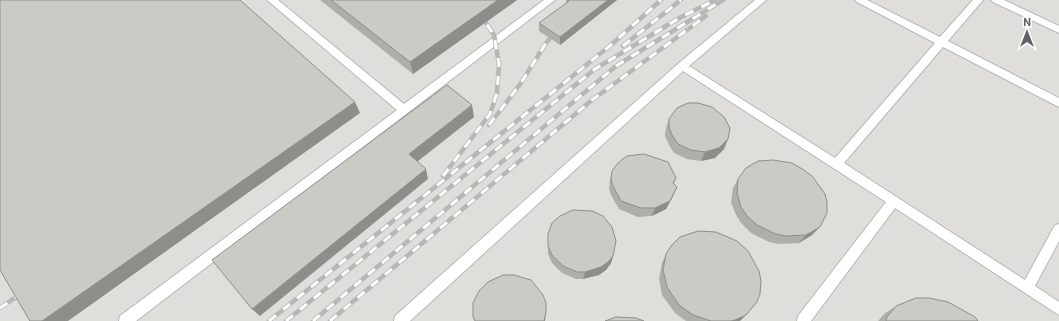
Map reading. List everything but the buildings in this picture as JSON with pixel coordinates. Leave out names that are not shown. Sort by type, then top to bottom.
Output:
[{"type":"lane","points":[[272,0],[404,110]]},
{"type":"lane","points":[[125,321],[550,0]]},
{"type":"lane","points":[[400,321],[682,66],[761,0]]},
{"type":"lane","points":[[860,0],[1059,103]]},
{"type":"lane","points":[[837,164],[978,0]]},
{"type":"lane","points":[[996,0],[1059,30]]},
{"type":"lane","points":[[682,66],[837,164],[1059,309]]},
{"type":"lane","points":[[803,321],[894,201]]},
{"type":"lane","points":[[1027,288],[1059,229]]},
{"type":"shaded area","points":[[0,0],[1059,0],[1059,321],[0,321]]},
{"type":"railway","points":[[443,176],[490,114],[497,93],[499,64],[494,35],[486,23],[465,0]]},
{"type":"railway","points":[[269,321],[611,45],[661,0]]},
{"type":"railway","points":[[623,46],[681,0]]},
{"type":"railway","points":[[286,321],[595,69],[681,17],[715,0]]},
{"type":"railway","points":[[313,321],[616,66],[723,0]]},
{"type":"railway","points":[[330,321],[592,100],[706,16]]},
{"type":"railway","points":[[489,125],[521,83],[546,43],[557,31]]},
{"type":"railway","points":[[0,308],[25,291]]}]
